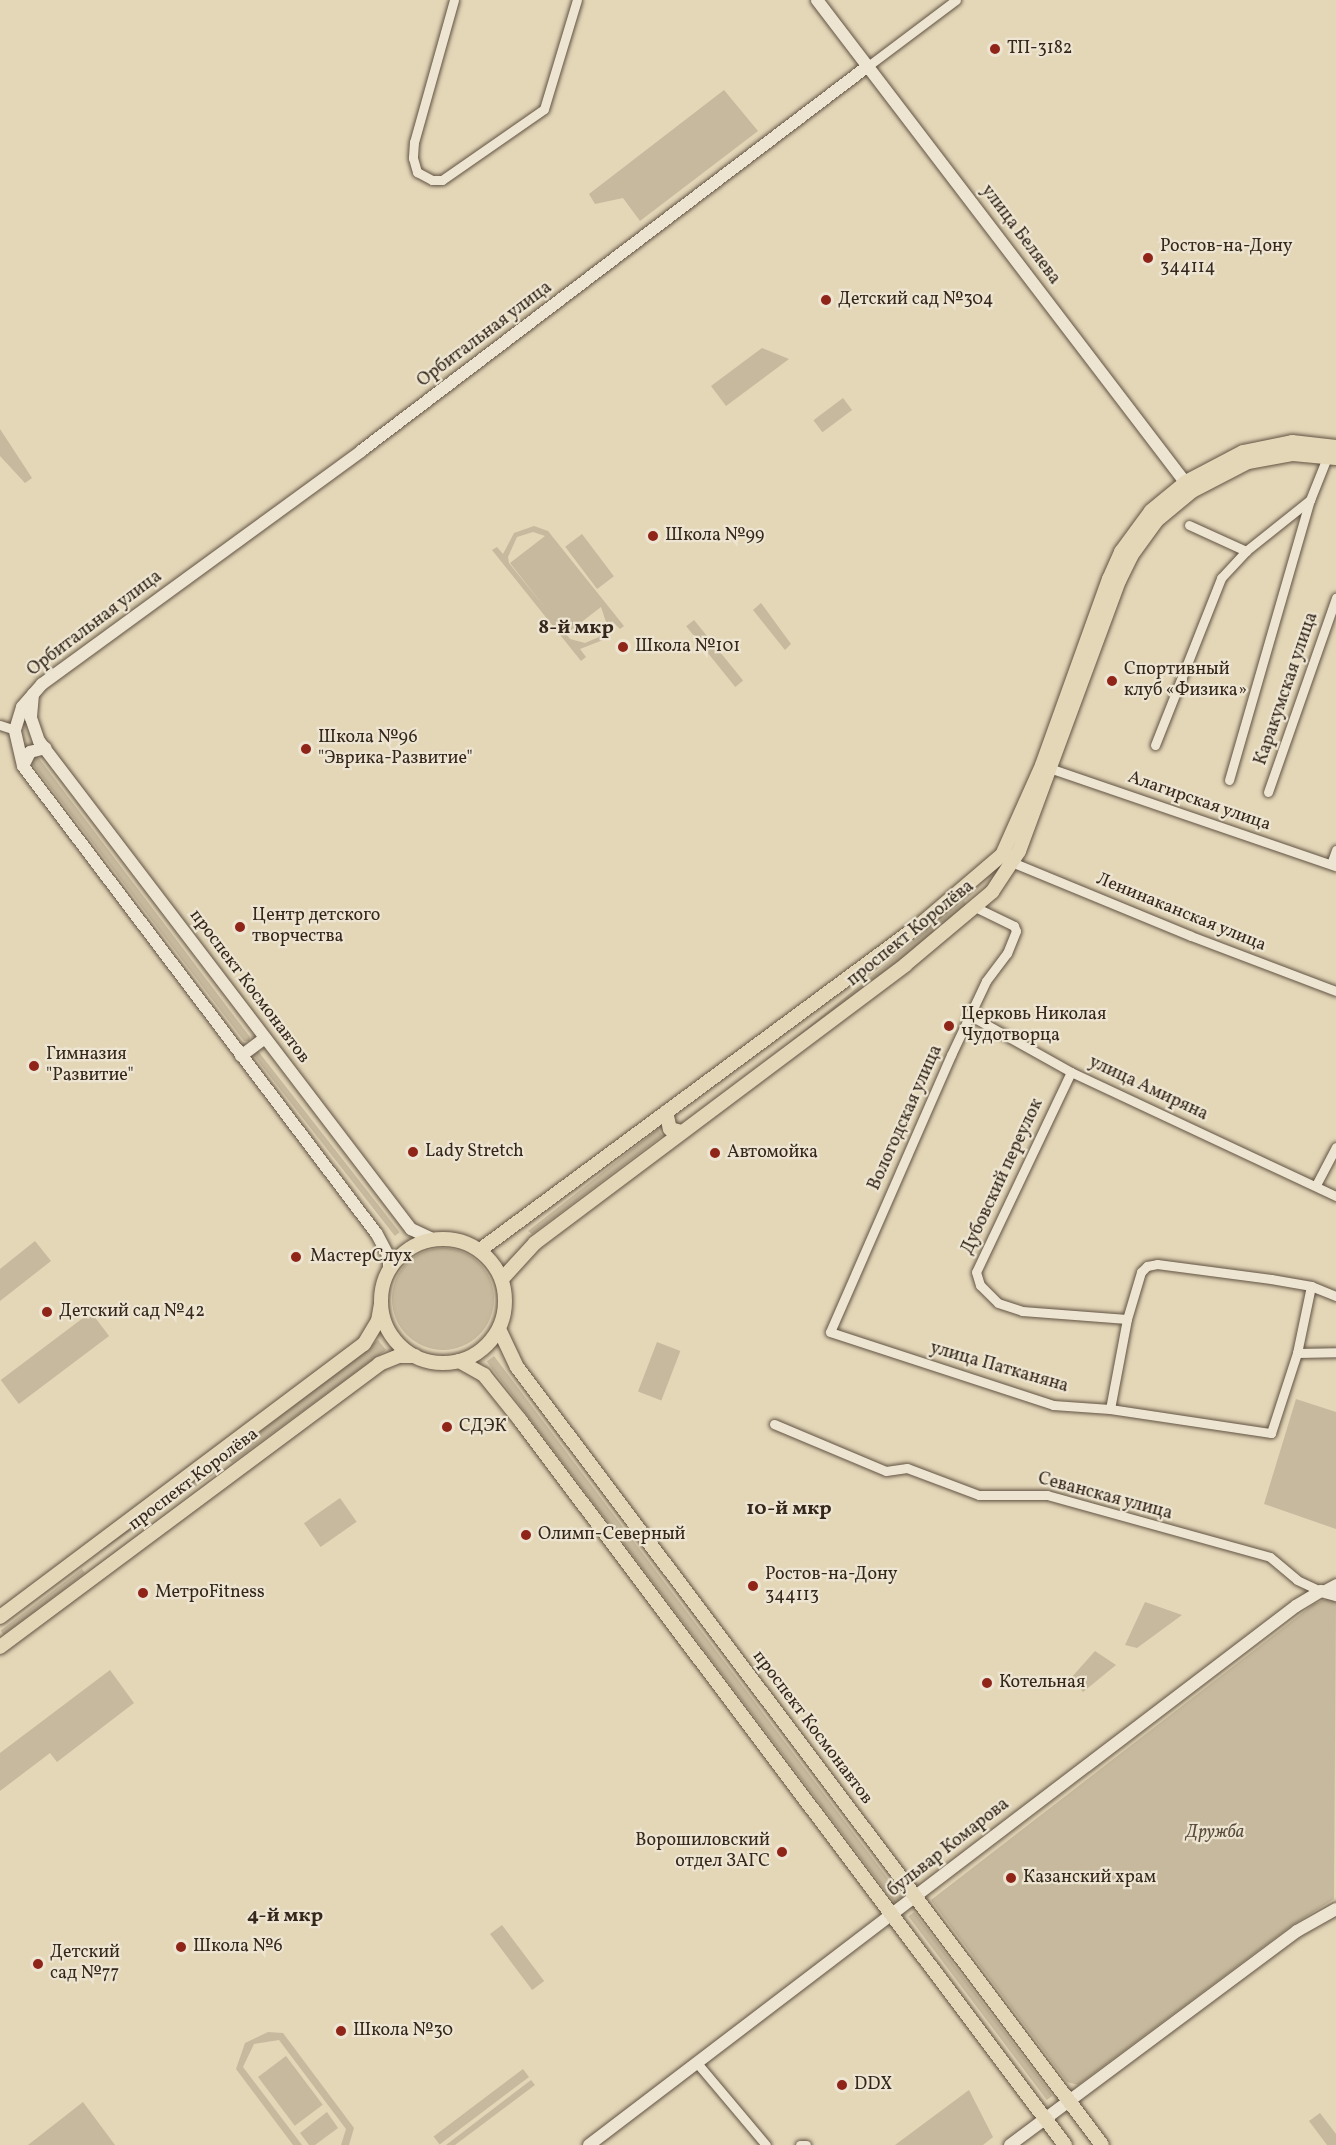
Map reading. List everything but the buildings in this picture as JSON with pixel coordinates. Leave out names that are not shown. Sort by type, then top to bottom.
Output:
[{"type":"main road","name":"улица Беляева","points":[[817,0],[1189,486]]},
{"type":"main road","name":"Орбитальная улица","points":[[33,693],[362,451],[868,66]]},
{"type":"main road","name":"проспект Королёва","points":[[480,1250],[962,893],[1002,855],[1014,835],[1121,552],[1151,511],[1189,486],[1246,457],[1292,442],[1333,453]]},
{"type":"main road","name":"проспект Королёва","points":[[502,1279],[512,1264],[535,1243],[977,908],[1014,863],[1052,769],[1131,556],[1153,525],[1189,486]]},
{"type":"main road","points":[[33,693],[22,707],[15,730],[23,766],[385,1244],[389,1269],[381,1304],[394,1339],[415,1356],[436,1362],[459,1361],[483,1349],[499,1329],[505,1311],[502,1279],[480,1250],[460,1241],[432,1239],[402,1254],[389,1269]]},
{"type":"main road","name":"проспект Космонавтов","points":[[33,693],[31,718],[36,735],[45,748],[411,1228],[432,1239]]},
{"type":"main road","points":[[23,766],[30,752],[45,748]]},
{"type":"main road","points":[[962,893],[971,897],[977,908]]},
{"type":"main road","points":[[242,1056],[265,1038]]},
{"type":"main road","points":[[666,1112],[670,1129],[681,1132]]},
{"type":"main road","name":"проспект Королёва","points":[[0,1617],[364,1344],[378,1321],[381,1304]]},
{"type":"main road","name":"проспект Космонавтов","points":[[499,1329],[517,1367],[1102,2145]]},
{"type":"main road","name":"проспект Королёва","points":[[0,1647],[379,1364],[399,1356],[415,1356]]},
{"type":"main road","points":[[459,1361],[484,1375],[499,1393],[1065,2145]]},
{"type":"main road","points":[[213,1459],[224,1459],[228,1465],[228,1478]]},
{"type":"main road","points":[[89,1551],[86,1560],[90,1568],[98,1572],[104,1570]]},
{"type":"main road","points":[[1321,1591],[1336,1594]]},
{"type":"main road","name":"бульвар Комарова","points":[[589,2145],[915,1896],[1321,1591]]},
{"type":"main road","points":[[1010,2145],[1297,1931],[1336,1909]]},
{"type":"street","points":[[454,0],[414,142],[412,158],[417,171],[432,180],[442,180],[544,109],[577,0]]},
{"type":"street","name":"Орбитальная улица","points":[[868,66],[956,0]]},
{"type":"street","points":[[1229,780],[1310,500],[1333,453]]},
{"type":"street","points":[[1155,745],[1221,578],[1246,550],[1310,500]]},
{"type":"street","points":[[1189,525],[1246,550]]},
{"type":"street","name":"Каракумская улица","points":[[1268,792],[1336,598]]},
{"type":"street","points":[[0,725],[15,730]]},
{"type":"street","name":"Алагирская улица","points":[[1052,769],[1334,865]]},
{"type":"street","points":[[1334,865],[1336,850]]},
{"type":"street","name":"Ленинаканская улица","points":[[1014,863],[1191,936],[1336,991]]},
{"type":"street","name":"Вологодская улица","points":[[830,1332],[970,1016],[1016,932],[1014,926],[977,908]]},
{"type":"street","name":"улица Амиряна","points":[[970,1016],[1071,1072],[1336,1196]]},
{"type":"street","name":"Дубовский переулок","points":[[1071,1072],[976,1272],[980,1285],[998,1303],[1022,1311],[1127,1319]]},
{"type":"street","points":[[1316,1185],[1336,1147]]},
{"type":"street","points":[[1110,1409],[1127,1319],[1141,1272],[1152,1264],[1311,1286],[1336,1296]]},
{"type":"street","points":[[1311,1286],[1296,1353],[1336,1352]]},
{"type":"street","name":"улица Патканяна","points":[[830,1332],[1053,1404],[1110,1409],[1271,1433],[1296,1353]]},
{"type":"street","name":"Севанская улица","points":[[774,1424],[886,1471],[907,1468],[979,1495],[1047,1495],[1270,1557],[1297,1580],[1321,1591]]},
{"type":"street","points":[[1321,1591],[1336,1583]]},
{"type":"street","points":[[697,2063],[766,2145]]},
{"type":"street","points":[[800,2145],[806,2145]]},
{"type":"green space","points":[[724,90],[758,131],[640,221],[623,198],[595,204],[589,194]]},
{"type":"green space","points":[[762,348],[789,359],[726,406],[711,386]]},
{"type":"green space","points":[[843,398],[852,410],[822,432],[813,420]]},
{"type":"green space","points":[[0,429],[32,478],[25,483],[0,456]]},
{"type":"green space","points":[[534,526],[548,531],[624,626],[620,629],[612,621],[603,640],[580,649],[586,657],[581,661],[492,550],[497,547],[503,554],[514,533]],"holes":[[[533,532],[545,536],[510,563],[546,609],[509,563],[508,557],[517,537]],[[601,607],[606,622],[599,637],[585,643],[570,639],[566,634]]]},
{"type":"green space","points":[[582,534],[614,576],[597,589],[565,547]]},
{"type":"green space","points":[[761,603],[791,644],[785,650],[753,610]]},
{"type":"green space","points":[[694,620],[743,681],[735,687],[686,626]]},
{"type":"green space","points":[[34,757],[38,757],[250,1037],[249,1041],[244,1041],[31,762]]},
{"type":"green space","points":[[964,901],[968,906],[685,1135],[681,1130]]},
{"type":"green space","points":[[258,1051],[400,1232],[395,1236],[253,1055]]},
{"type":"green space","points":[[658,1129],[662,1136],[532,1234],[528,1231]]},
{"type":"green space","points":[[35,1241],[51,1261],[0,1301],[0,1269]]},
{"type":"green space","points":[[443,1248],[472,1256],[486,1270],[494,1299],[486,1328],[472,1342],[443,1350],[414,1342],[400,1328],[392,1299],[400,1270],[414,1256]]},
{"type":"green space","points":[[91,1312],[109,1336],[19,1404],[1,1380]]},
{"type":"green space","points":[[378,1340],[386,1350],[232,1463],[227,1457]]},
{"type":"green space","points":[[657,1342],[680,1351],[661,1400],[638,1391]]},
{"type":"green space","points":[[494,1356],[903,1899],[896,1904],[487,1361]]},
{"type":"green space","points":[[1296,1399],[1336,1412],[1336,1529],[1264,1504]]},
{"type":"green space","points":[[217,1464],[221,1470],[91,1558],[87,1552]]},
{"type":"green space","points":[[340,1498],[357,1522],[321,1547],[304,1523]]},
{"type":"green space","points":[[82,1569],[85,1573],[4,1634],[1,1630]]},
{"type":"green space","name":"Дружба","points":[[1329,1598],[1336,1600],[1334,1899],[1291,1926],[1078,2085],[1067,2082],[931,1900],[1314,1604]]},
{"type":"green space","points":[[1145,1602],[1182,1615],[1137,1648],[1125,1645]]},
{"type":"green space","points":[[1095,1651],[1116,1665],[1083,1692],[1071,1678]]},
{"type":"green space","points":[[110,1670],[134,1703],[57,1762],[50,1753],[0,1791],[0,1753]]},
{"type":"green space","points":[[914,1912],[1052,2096],[1047,2100],[908,1916]]},
{"type":"green space","points":[[502,1925],[544,1981],[532,1990],[490,1934]]},
{"type":"green space","points":[[268,2032],[283,2033],[354,2128],[349,2145],[341,2145],[346,2129],[279,2040],[254,2044],[243,2067],[302,2145],[293,2145],[236,2069],[245,2043]]},
{"type":"green space","points":[[286,2056],[323,2105],[295,2126],[258,2077]]},
{"type":"green space","points":[[523,2069],[529,2077],[440,2144],[434,2136]]},
{"type":"green space","points":[[531,2080],[535,2085],[455,2145],[446,2145]]},
{"type":"green space","points":[[969,2090],[993,2137],[983,2145],[895,2145]]},
{"type":"green space","points":[[83,2102],[115,2145],[28,2145]]},
{"type":"green space","points":[[327,2112],[338,2128],[315,2145],[309,2145],[300,2133]]},
{"type":"green space","points":[[1320,2113],[1336,2134],[1336,2145],[1327,2145],[1309,2121]]},
{"type":"place","name":"ТП-3182","points":[[995,49]]},
{"type":"place","name":"Ростов-на-Дону 344114","points":[[1148,258]]},
{"type":"place","name":"Детский сад №304","points":[[826,300]]},
{"type":"place","name":"Школа №99","points":[[653,536]]},
{"type":"place","name":"Школа №101","points":[[623,647]]},
{"type":"place","name":"Спортивный клуб «Физика»","points":[[1112,681]]},
{"type":"place","name":"Школа №96 \"Эврика-Развитие\"","points":[[306,749]]},
{"type":"place","name":"Центр детского творчества","points":[[240,927]]},
{"type":"place","name":"Церковь Николая Чудотворца","points":[[949,1026]]},
{"type":"place","name":"Гимназия \"Развитие\"","points":[[34,1066]]},
{"type":"place","name":"Lady Stretch","points":[[413,1152]]},
{"type":"place","name":"Автомойка","points":[[715,1153]]},
{"type":"place","name":"МастерСлух","points":[[296,1257]]},
{"type":"place","name":"Детский сад №42","points":[[47,1312]]},
{"type":"place","name":"СДЭК","points":[[447,1427]]},
{"type":"place","name":"Олимп-Северный","points":[[526,1535]]},
{"type":"place","name":"Ростов-на-Дону 344113","points":[[753,1586]]},
{"type":"place","name":"МетроFitness","points":[[143,1593]]},
{"type":"place","name":"Котельная","points":[[987,1683]]},
{"type":"place","name":"Ворошиловский отдел ЗАГС","points":[[782,1852]]},
{"type":"place","name":"Казанский храм","points":[[1011,1878]]},
{"type":"place","name":"Школа №6","points":[[181,1947]]},
{"type":"place","name":"Детский сад №77","points":[[38,1964]]},
{"type":"place","name":"Школа №30","points":[[341,2031]]},
{"type":"place","name":"DDX","points":[[842,2085]]},
{"type":"district","name":"8-й мкр","points":[[576,628]]},
{"type":"district","name":"10-й мкр","points":[[789,1509]]},
{"type":"district","name":"4-й мкр","points":[[285,1916]]}]
